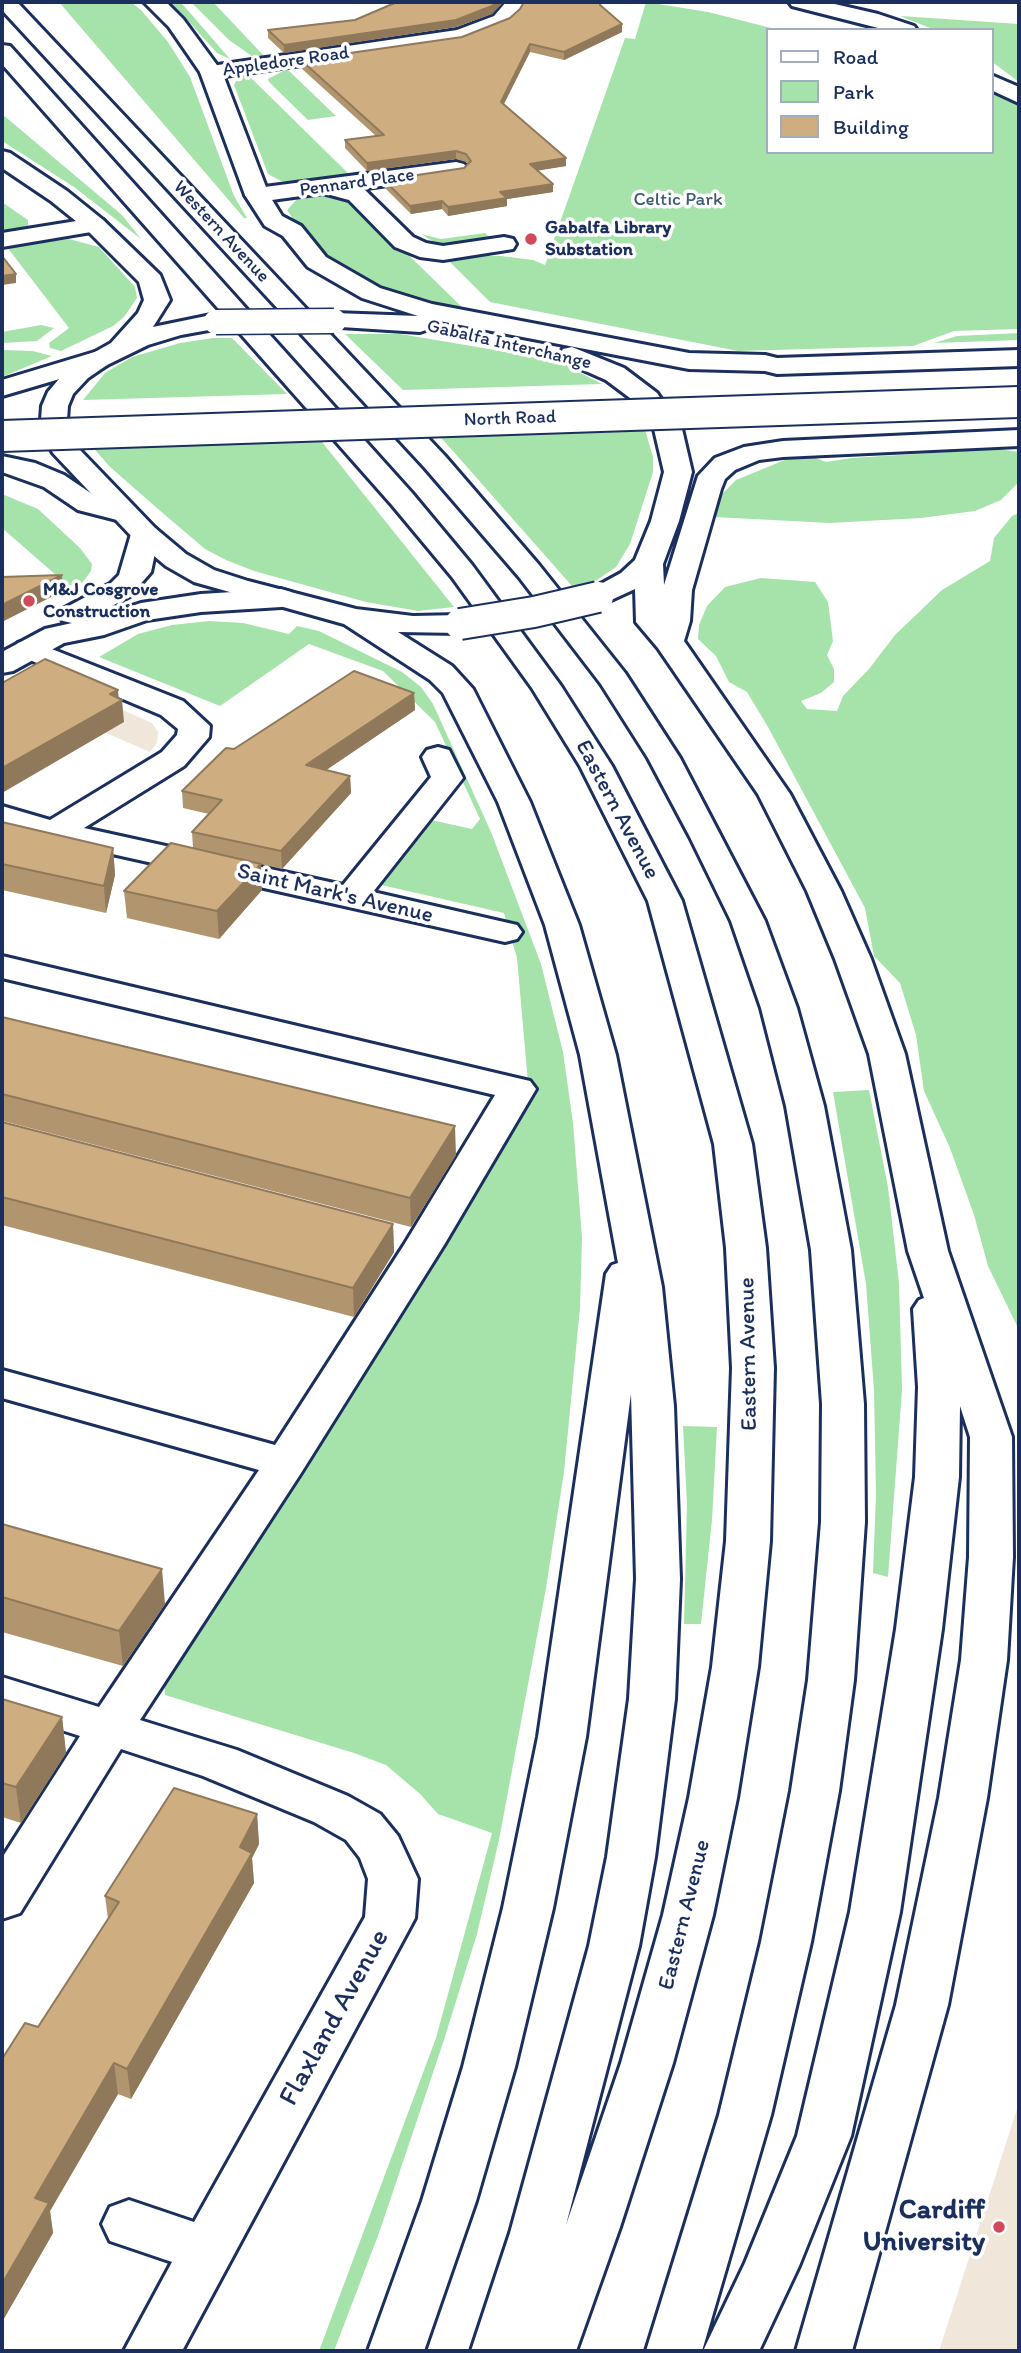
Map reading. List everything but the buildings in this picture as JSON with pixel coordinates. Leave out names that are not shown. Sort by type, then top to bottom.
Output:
[{"type":"main road","name":"Western Avenue","points":[[6,2],[435,462],[529,571],[614,680],[664,758],[707,837],[748,921],[779,1009],[805,1106],[831,1250],[843,1404],[843,1522],[831,1680],[815,1791],[786,1941],[746,2115],[674,2351]]},
{"type":"main road","points":[[154,2],[182,31],[211,72],[257,195],[273,221],[292,231],[317,262],[345,280],[391,301],[427,312],[666,358],[777,366],[1019,358]]},
{"type":"main road","name":"Appledore Road","points":[[211,72],[461,36],[501,20],[516,2]]},
{"type":"main road","points":[[799,2],[871,18],[901,28]]},
{"type":"main road","name":"Western Avenue","points":[[2,51],[351,440]]},
{"type":"main road","points":[[993,82],[1019,96]]},
{"type":"main road","points":[[2,158],[59,196],[95,225],[132,260],[155,289],[157,300],[149,316],[109,353],[2,388]]},
{"type":"main road","name":"Pennard Place","points":[[257,195],[330,188],[456,169]]},
{"type":"main road","points":[[330,188],[357,195],[404,242],[415,249],[443,253],[504,244]]},
{"type":"main road","points":[[273,221],[271,233],[296,265],[315,283],[357,302],[422,324]]},
{"type":"main road","points":[[2,240],[95,225]]},
{"type":"main road","name":"Gabalfa Interchange","points":[[334,321],[422,324],[572,356],[615,374],[648,400],[668,429],[678,472],[665,521],[648,564],[631,579],[598,597],[534,612],[460,624],[414,625],[355,618],[204,576],[176,560],[121,512],[67,453],[58,436],[54,420],[55,406],[61,392],[79,372],[109,353],[177,328],[216,322],[334,321]]},
{"type":"main road","points":[[572,356],[703,370],[767,370],[777,366]]},
{"type":"main road","name":"North Road","points":[[2,414],[1019,381]]},
{"type":"main road","name":"North Road","points":[[2,436],[1019,402]]},
{"type":"main road","points":[[678,472],[709,448],[776,434],[1019,424]]},
{"type":"main road","points":[[669,642],[675,621],[677,590],[707,489],[712,476],[725,464],[754,453],[783,449],[1019,438]]},
{"type":"main road","name":"Eastern Avenue","points":[[351,440],[462,571],[546,686],[596,766],[665,901],[733,1144],[746,1248],[753,1368],[748,1541],[735,1667],[713,1798],[688,1915],[647,2063],[593,2227],[548,2351]]},
{"type":"main road","points":[[2,464],[25,469],[54,481],[88,504],[121,512]]},
{"type":"main road","points":[[2,664],[43,642],[74,615],[120,590],[129,582],[136,572],[145,534]]},
{"type":"main road","points":[[648,564],[651,622],[669,642],[774,794],[824,891],[853,959],[887,1054],[928,1251],[991,1437],[991,1558],[984,1660],[963,1798],[922,2005],[824,2351]]},
{"type":"main road","points":[[43,642],[93,629],[141,611],[281,598]]},
{"type":"main road","points":[[355,618],[441,673],[457,689],[514,802],[562,925],[598,1055],[632,1231],[642,1287],[653,1406],[658,1579],[652,1699],[631,1857],[614,1946],[537,2233],[499,2351]]},
{"type":"main road","points":[[2,845],[30,824],[173,759],[193,737],[194,726],[172,708],[43,642]]},
{"type":"main road","points":[[351,898],[443,768]]},
{"type":"main road","name":"Saint Mark's Avenue","points":[[30,824],[505,932]]},
{"type":"main road","points":[[2,967],[517,1089],[424,1245],[286,1463],[110,1727],[2,1899]]},
{"type":"main road","points":[[396,2351],[449,2201],[489,2067],[530,1895],[564,1724],[632,1231]]},
{"type":"main road","points":[[385,1235],[424,1245]]},
{"type":"main road","points":[[731,2351],[771,2266],[824,2136],[875,1912],[919,1629],[937,1477],[939,1387],[928,1251]]},
{"type":"main road","points":[[2,1384],[286,1463]]},
{"type":"main road","name":"Flaxland Avenue","points":[[2,1694],[219,1763],[331,1809],[363,1827],[381,1849],[393,1879],[390,1917],[152,2351]]},
{"type":"main road","points":[[129,2224],[207,2250]]},
{"type":"shaded area","points":[[55,680],[152,723],[158,732],[157,743],[150,752],[18,695]]},
{"type":"shaded area","name":"Cardiff University","points":[[1019,2103],[1019,2351],[939,2351]]},
{"type":"green space","points":[[59,2],[131,2],[141,10],[168,42],[190,77],[234,196],[247,218],[244,218]]},
{"type":"green space","points":[[171,2],[180,2],[230,59],[217,53]]},
{"type":"green space","points":[[191,2],[213,2],[265,57],[256,59],[229,40]]},
{"type":"green space","name":"Celtic Park","points":[[646,2],[708,12],[771,28],[766,28],[766,154],[993,154],[993,91],[1019,102],[1019,329],[954,331],[913,346],[738,351],[490,302],[448,260],[465,256],[501,256],[533,260],[545,265],[625,38],[635,39]]},
{"type":"green space","points":[[900,16],[1019,24],[1019,82],[993,62],[993,28],[930,28]]},
{"type":"green space","points":[[287,69],[336,116],[308,120],[269,82],[268,79]]},
{"type":"green space","points":[[246,73],[355,180],[303,184],[281,181],[268,174],[234,85],[238,77]]},
{"type":"green space","points":[[2,114],[122,215],[141,239],[74,187],[2,141]]},
{"type":"green space","points":[[323,193],[349,197],[469,314],[383,293],[329,261],[305,236],[287,210],[297,199]]},
{"type":"green space","points":[[2,202],[28,220],[28,226],[2,232]]},
{"type":"green space","points":[[485,233],[489,237],[487,241],[442,247],[421,234],[441,239]]},
{"type":"green space","points":[[69,239],[99,247],[135,287],[137,298],[124,317],[113,326],[61,351],[50,348],[49,343],[69,328],[7,247]]},
{"type":"green space","points":[[41,325],[54,328],[37,341],[2,343],[2,332]]},
{"type":"green space","points":[[1019,333],[1019,340],[934,343],[957,336]]},
{"type":"green space","points":[[345,334],[400,334],[519,354],[565,365],[602,384],[403,390]]},
{"type":"green space","points":[[232,338],[287,394],[83,400],[105,373],[132,357],[180,343]]},
{"type":"green space","points":[[2,350],[33,351],[52,356],[2,377]]},
{"type":"green space","points":[[644,426],[653,457],[653,472],[630,544],[616,567],[597,580],[572,586],[437,433]]},
{"type":"green space","points":[[318,437],[454,607],[418,611],[366,602],[254,571],[226,560],[205,549],[158,509],[109,466],[91,445]]},
{"type":"green space","points":[[998,449],[1019,452],[1019,482],[1001,500],[975,511],[921,518],[830,523],[714,517],[721,495],[736,480],[797,455],[826,462],[851,458]]},
{"type":"green space","points":[[2,494],[38,509],[80,548],[92,564],[91,571],[83,582],[72,589],[2,528]]},
{"type":"green space","points":[[1019,513],[1019,1386],[1017,1387],[1018,1328],[988,1266],[974,1215],[950,1148],[924,1091],[916,1035],[900,983],[874,956],[865,908],[768,727],[747,692],[729,682],[716,656],[698,639],[699,625],[707,606],[725,587],[761,578],[815,582],[828,602],[833,641],[827,655],[834,669],[834,682],[821,693],[801,701],[807,709],[837,711],[843,696],[869,669],[895,635],[942,590],[990,561],[994,538],[1012,516]]},
{"type":"green space","points":[[209,621],[243,623],[289,634],[297,626],[319,631],[402,672],[421,687],[433,704],[491,832],[541,964],[563,1052],[573,1123],[582,1237],[580,1308],[564,1472],[546,1588],[499,1840],[477,1934],[443,2043],[379,2233],[334,2351],[319,2351],[436,2038],[492,1833],[438,1814],[420,1794],[386,1765],[165,1695],[164,1685],[434,1253],[529,1094],[517,958],[504,913],[377,884],[421,822],[431,820],[472,829],[480,819],[435,722],[383,671],[309,644],[220,706],[99,657],[138,634],[172,625]]},
{"type":"green space","points":[[869,1090],[888,1187],[899,1283],[902,1390],[888,1577],[873,1573],[876,1494],[874,1390],[866,1284],[833,1092]]},
{"type":"green space","points":[[683,1426],[717,1427],[712,1520],[701,1624],[684,1624],[687,1504]]},
{"type":"place","name":"Gabalfa Library Substation","points":[[531,239]]},
{"type":"place","name":"M&J Cosgrove Construction","points":[[29,601]]},
{"type":"place","name":"Cardiff University","points":[[999,2227]]}]
